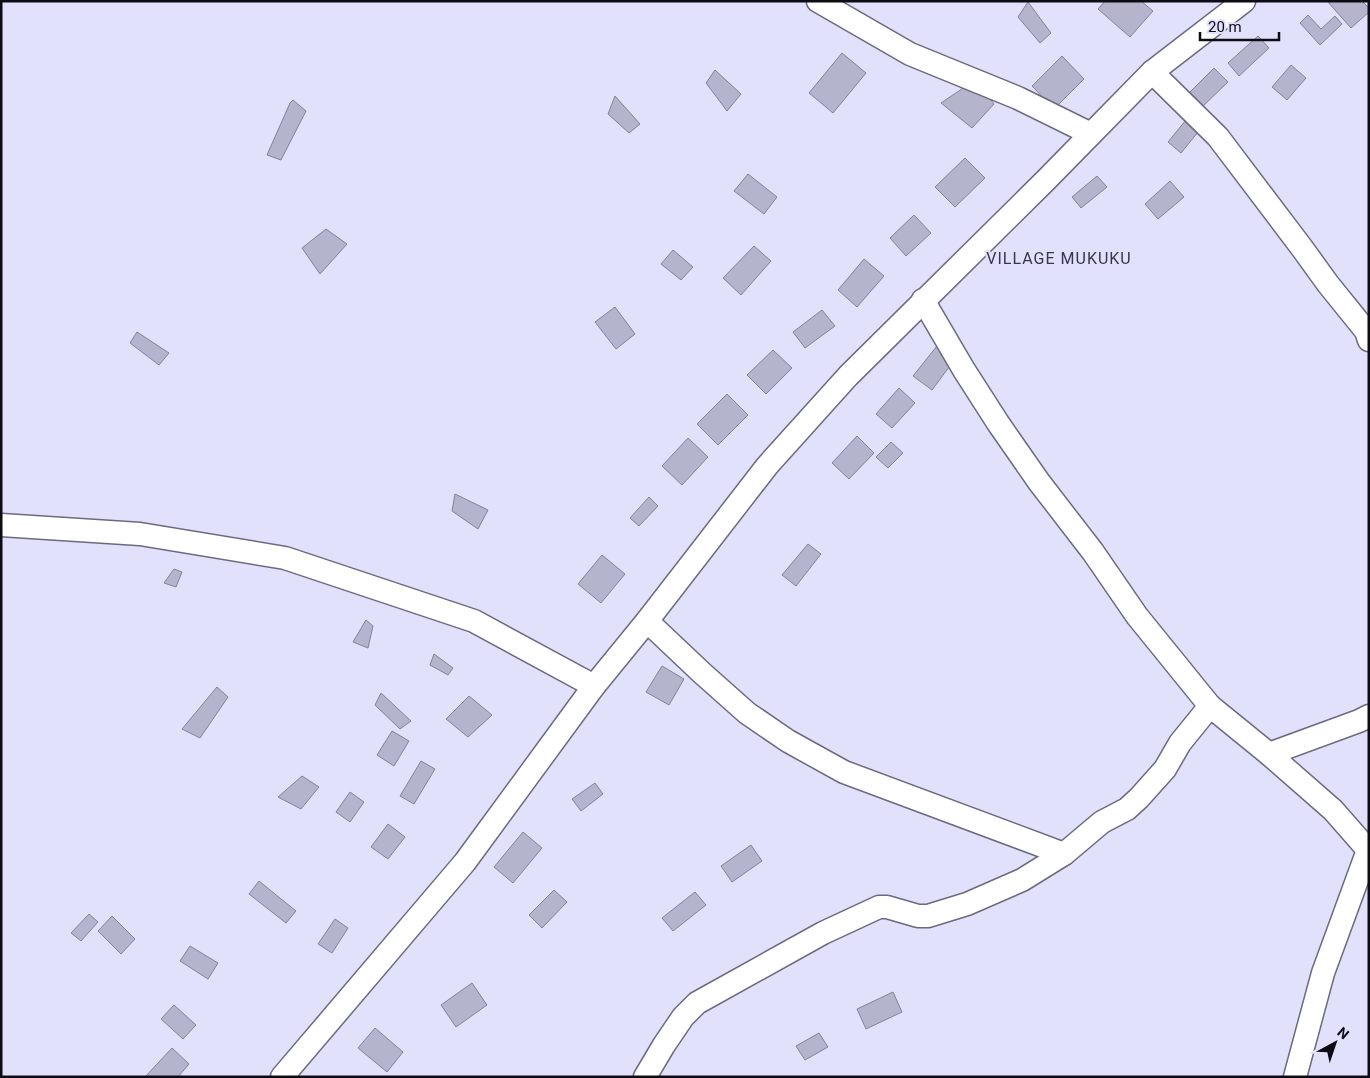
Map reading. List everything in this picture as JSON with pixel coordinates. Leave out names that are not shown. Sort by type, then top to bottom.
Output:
[{"type":"street","points":[[818,1],[910,54],[1018,98],[1091,134]]},
{"type":"street","points":[[282,1077],[465,862],[594,686],[767,466],[848,376],[1152,72],[1244,1]]},
{"type":"street","points":[[1152,72],[1218,137],[1328,284],[1366,331],[1369,340]]},
{"type":"street","points":[[923,300],[974,385],[1039,482],[1093,552],[1137,616],[1210,706],[1333,810],[1368,850],[1323,972],[1295,1077]]},
{"type":"street","points":[[1,525],[140,534],[285,558],[474,621],[594,686]]},
{"type":"street","points":[[647,621],[747,713],[788,741],[844,772],[1064,854]]},
{"type":"street","points":[[645,1077],[683,1017],[697,1002],[823,933],[879,907],[887,907],[918,916],[928,916],[967,904],[1022,880],[1064,854],[1102,822],[1127,808],[1139,798],[1165,769],[1180,743],[1210,706]]},
{"type":"street","points":[[1269,754],[1369,716]]},
{"type":"building","points":[[1105,1],[1141,1],[1153,11],[1130,37],[1098,9]]},
{"type":"building","points":[[1327,1],[1362,1],[1369,8],[1369,12],[1351,28]]},
{"type":"building","points":[[1028,2],[1051,33],[1040,43],[1018,17]]},
{"type":"building","points":[[1308,15],[1321,29],[1335,16],[1342,24],[1320,45],[1300,23]]},
{"type":"building","points":[[1258,36],[1269,48],[1239,76],[1228,63]]},
{"type":"building","points":[[842,53],[866,73],[833,113],[809,93]]},
{"type":"building","points":[[1062,56],[1084,79],[1054,109],[1032,86]]},
{"type":"building","points":[[1291,65],[1306,78],[1287,100],[1272,87]]},
{"type":"building","points":[[1214,68],[1228,82],[1201,108],[1188,94]]},
{"type":"building","points":[[715,70],[741,94],[727,111],[706,83]]},
{"type":"building","points":[[975,80],[994,104],[972,128],[941,103]]},
{"type":"building","points":[[615,96],[640,124],[629,133],[608,114]]},
{"type":"building","points":[[293,100],[306,111],[281,160],[267,155]]},
{"type":"building","points":[[1190,115],[1203,126],[1181,153],[1168,142]]},
{"type":"building","points":[[965,158],[985,178],[955,207],[935,187]]},
{"type":"building","points":[[748,174],[777,197],[764,214],[734,191]]},
{"type":"building","points":[[1097,176],[1107,187],[1081,208],[1072,197]]},
{"type":"building","points":[[1170,181],[1184,197],[1158,219],[1145,204]]},
{"type":"building","points":[[914,215],[931,233],[906,256],[890,238]]},
{"type":"building","points":[[326,229],[347,244],[320,274],[302,248]]},
{"type":"building","points":[[754,246],[771,261],[741,295],[723,278]]},
{"type":"building","points":[[673,250],[693,267],[681,280],[661,264]]},
{"type":"building","points":[[864,259],[884,276],[857,307],[838,290]]},
{"type":"building","points":[[615,307],[635,334],[616,349],[595,322]]},
{"type":"building","points":[[822,310],[835,326],[805,348],[793,332]]},
{"type":"building","points":[[137,332],[169,353],[159,365],[130,343]]},
{"type":"building","points":[[937,346],[955,359],[932,390],[913,376]]},
{"type":"building","points":[[773,350],[792,368],[766,394],[747,375]]},
{"type":"building","points":[[899,388],[915,403],[892,428],[876,414]]},
{"type":"building","points":[[727,394],[748,415],[718,445],[697,424]]},
{"type":"building","points":[[857,436],[874,453],[849,479],[832,463]]},
{"type":"building","points":[[688,438],[708,457],[682,485],[662,466]]},
{"type":"building","points":[[891,442],[903,453],[888,468],[876,457]]},
{"type":"building","points":[[455,494],[488,510],[478,529],[452,511]]},
{"type":"building","points":[[649,497],[658,506],[639,526],[630,518]]},
{"type":"building","points":[[808,544],[821,554],[796,586],[782,575]]},
{"type":"building","points":[[602,555],[625,574],[601,603],[578,584]]},
{"type":"building","points":[[174,569],[182,572],[176,587],[164,583]]},
{"type":"building","points":[[366,620],[373,626],[368,648],[353,642]]},
{"type":"building","points":[[434,654],[453,668],[448,675],[430,665]]},
{"type":"building","points":[[662,666],[684,679],[669,705],[646,692]]},
{"type":"building","points":[[217,687],[228,697],[200,738],[182,729]]},
{"type":"building","points":[[381,693],[411,721],[400,729],[375,705]]},
{"type":"building","points":[[469,696],[492,715],[468,737],[446,719]]},
{"type":"building","points":[[392,731],[409,741],[394,766],[377,755]]},
{"type":"building","points":[[421,761],[435,769],[414,804],[400,796]]},
{"type":"building","points":[[302,776],[319,787],[301,809],[278,797]]},
{"type":"building","points":[[595,783],[603,794],[581,811],[572,799]]},
{"type":"building","points":[[350,792],[364,802],[350,822],[336,812]]},
{"type":"building","points":[[388,824],[405,837],[388,859],[371,847]]},
{"type":"building","points":[[523,832],[542,848],[513,883],[494,867]]},
{"type":"building","points":[[751,845],[762,861],[732,882],[721,866]]},
{"type":"building","points":[[259,881],[296,911],[286,923],[249,894]]},
{"type":"building","points":[[554,890],[567,902],[542,928],[529,915]]},
{"type":"building","points":[[695,892],[706,905],[673,931],[662,918]]},
{"type":"building","points":[[89,914],[98,922],[81,941],[71,933]]},
{"type":"building","points":[[112,916],[135,939],[121,954],[98,931]]},
{"type":"building","points":[[335,919],[348,928],[332,953],[318,944]]},
{"type":"building","points":[[190,946],[218,963],[208,979],[180,961]]},
{"type":"building","points":[[472,983],[487,1005],[456,1027],[441,1005]]},
{"type":"building","points":[[893,992],[902,1012],[866,1029],[857,1009]]},
{"type":"building","points":[[174,1005],[196,1025],[183,1039],[161,1019]]},
{"type":"building","points":[[375,1028],[403,1052],[387,1072],[358,1048]]},
{"type":"building","points":[[819,1033],[828,1047],[805,1060],[796,1046]]},
{"type":"building","points":[[172,1048],[189,1064],[178,1077],[145,1077]]},
{"type":"district","name":"VILLAGE MUKUKU","points":[[1059,258]]}]
